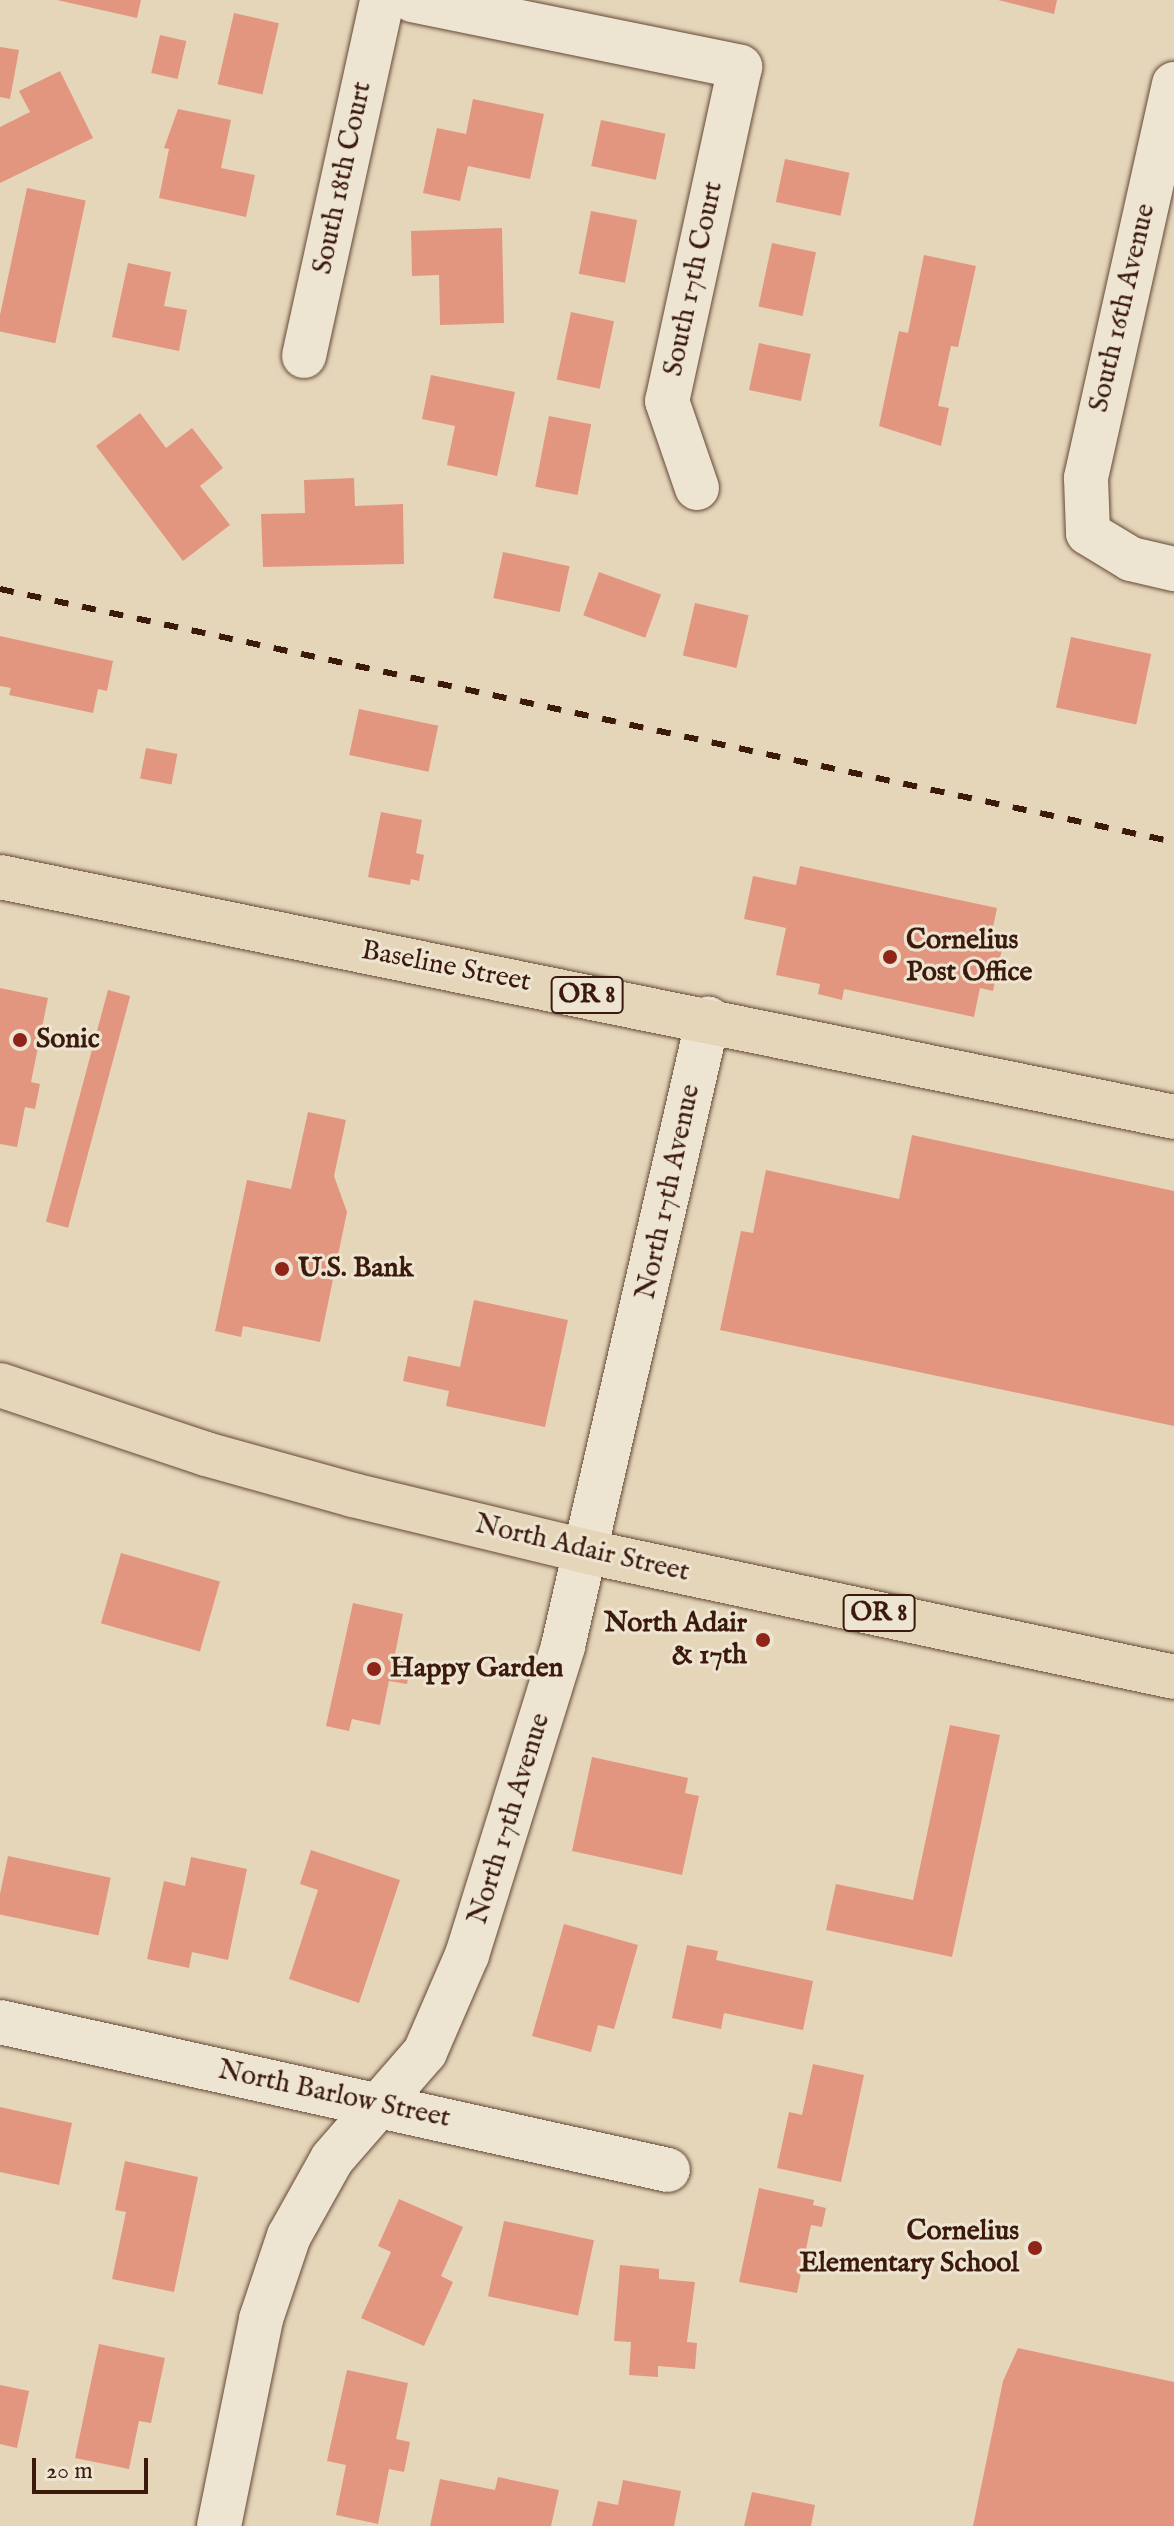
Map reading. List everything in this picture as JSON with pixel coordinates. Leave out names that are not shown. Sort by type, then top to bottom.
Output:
[{"type":"highway","name":"Baseline Street","points":[[0,877],[708,1019],[1174,1117]]},
{"type":"highway","name":"North Adair Street","points":[[0,1385],[307,1482],[584,1551],[1174,1677]]},
{"type":"street","name":"South 18th Court","points":[[304,356],[382,0]]},
{"type":"street","name":"South 17th Court","points":[[412,0],[740,67],[667,401],[697,488]]},
{"type":"street","name":"South 16th Avenue","points":[[1174,84],[1086,478],[1088,533],[1131,559],[1174,569]]},
{"type":"street","name":"North 17th Avenue","points":[[219,2526],[261,2319],[289,2236],[332,2159],[425,2052],[467,1955],[563,1646],[584,1551],[620,1418],[708,1019]]},
{"type":"street","name":"North Barlow Street","points":[[0,2022],[668,2170]]},
{"type":"building","points":[[57,0],[141,0],[137,18]]},
{"type":"building","points":[[998,0],[1057,0],[1054,14]]},
{"type":"building","points":[[234,13],[279,23],[262,94],[218,84]]},
{"type":"building","points":[[160,35],[186,41],[178,79],[151,73]]},
{"type":"building","points":[[0,47],[19,50],[10,99],[0,97]]},
{"type":"building","points":[[60,71],[93,138],[0,183],[0,127],[30,112],[19,91]]},
{"type":"building","points":[[473,99],[544,114],[530,179],[468,166],[460,201],[423,193],[437,128],[466,134]]},
{"type":"building","points":[[178,109],[231,120],[221,168],[255,175],[246,217],[159,198],[169,149],[164,148]]},
{"type":"building","points":[[601,120],[666,134],[656,180],[591,166]]},
{"type":"building","points":[[785,159],[850,173],[840,216],[776,202]]},
{"type":"building","points":[[27,188],[86,200],[55,343],[0,332],[0,315]]},
{"type":"building","points":[[591,211],[637,220],[625,283],[579,274]]},
{"type":"building","points":[[502,228],[504,323],[440,325],[439,275],[412,276],[411,231]]},
{"type":"building","points":[[772,243],[816,252],[803,316],[758,307]]},
{"type":"building","points":[[924,255],[976,266],[958,347],[951,346],[938,406],[949,408],[941,446],[879,426],[899,331],[908,333]]},
{"type":"building","points":[[128,263],[171,272],[164,306],[187,310],[179,351],[112,337]]},
{"type":"building","points":[[571,312],[614,321],[600,389],[557,379]]},
{"type":"building","points":[[759,343],[811,354],[801,401],[749,390]]},
{"type":"building","points":[[431,375],[515,392],[497,476],[447,465],[455,426],[422,419]]},
{"type":"building","points":[[140,413],[166,448],[192,428],[223,468],[200,486],[230,525],[183,561],[96,446]]},
{"type":"building","points":[[549,416],[591,424],[577,495],[535,487]]},
{"type":"building","points":[[354,478],[355,506],[403,504],[404,564],[263,567],[261,514],[305,513],[304,480]]},
{"type":"building","points":[[503,552],[570,566],[560,612],[493,598]]},
{"type":"building","points":[[599,572],[661,595],[645,638],[583,615]]},
{"type":"building","points":[[695,603],[749,615],[736,668],[683,656]]},
{"type":"building","points":[[0,636],[113,661],[107,691],[98,689],[93,713],[9,695],[11,688],[0,686]]},
{"type":"building","points":[[1071,637],[1151,654],[1136,724],[1056,707]]},
{"type":"building","points":[[359,709],[438,726],[428,772],[349,755]]},
{"type":"building","points":[[146,748],[177,754],[171,785],[140,778]]},
{"type":"building","points":[[381,812],[422,820],[416,853],[424,855],[419,881],[411,879],[410,885],[368,877]]},
{"type":"building","name":"Cornelius Post Office","points":[[800,866],[997,908],[991,937],[1004,940],[993,991],[980,988],[974,1017],[844,989],[842,1000],[818,994],[820,984],[776,975],[786,928],[744,919],[753,876],[796,885]]},
{"type":"building","name":"Sonic","points":[[0,988],[48,998],[31,1082],[40,1084],[35,1109],[25,1107],[17,1147],[0,1144]]},
{"type":"building","points":[[108,990],[130,996],[68,1228],[46,1222]]},
{"type":"building","name":"U.S. Bank","points":[[308,1112],[346,1120],[334,1176],[347,1212],[320,1342],[243,1326],[241,1337],[215,1331],[247,1180],[291,1189]]},
{"type":"building","points":[[912,1135],[1174,1191],[1174,1426],[720,1330],[741,1231],[753,1233],[766,1170],[899,1199]]},
{"type":"building","points":[[474,1300],[568,1320],[545,1427],[446,1406],[449,1391],[403,1381],[408,1356],[460,1367]]},
{"type":"building","points":[[121,1553],[220,1581],[200,1652],[101,1623]]},
{"type":"building","name":"Happy Garden","points":[[353,1603],[403,1614],[395,1654],[412,1658],[407,1684],[389,1681],[380,1725],[352,1719],[349,1731],[326,1726]]},
{"type":"building","points":[[950,1725],[1000,1735],[952,1957],[826,1930],[836,1884],[913,1900]]},
{"type":"building","points":[[592,1757],[688,1778],[685,1793],[699,1796],[682,1875],[572,1851]]},
{"type":"building","points":[[311,1850],[400,1880],[359,2003],[289,1979],[318,1890],[300,1884]]},
{"type":"building","points":[[8,1856],[111,1878],[98,1936],[0,1915],[0,1894]]},
{"type":"building","points":[[191,1857],[247,1869],[228,1960],[192,1952],[189,1968],[147,1959],[164,1881],[185,1886]]},
{"type":"building","points":[[564,1924],[638,1945],[614,2029],[598,2025],[591,2052],[532,2036]]},
{"type":"building","points":[[687,1945],[718,1951],[716,1960],[813,1981],[803,2030],[724,2013],[721,2029],[672,2018]]},
{"type":"building","points":[[813,2064],[864,2075],[841,2182],[777,2168],[789,2112],[802,2115]]},
{"type":"building","points":[[0,2107],[72,2123],[59,2185],[0,2172]]},
{"type":"building","points":[[125,2161],[198,2177],[174,2292],[112,2279],[126,2212],[115,2210]]},
{"type":"building","points":[[759,2188],[814,2200],[813,2205],[826,2208],[822,2227],[811,2225],[797,2293],[739,2282]]},
{"type":"building","points":[[399,2199],[463,2227],[441,2276],[453,2282],[424,2346],[361,2318],[391,2252],[378,2246]]},
{"type":"building","points":[[504,2221],[594,2240],[578,2315],[488,2296]]},
{"type":"building","points":[[620,2265],[659,2269],[659,2279],[695,2282],[687,2342],[697,2343],[695,2369],[658,2366],[658,2377],[629,2375],[631,2342],[614,2341]]},
{"type":"building","points":[[99,2344],[165,2358],[151,2423],[139,2421],[129,2469],[75,2458]]},
{"type":"building","points":[[1018,2348],[1174,2382],[1174,2526],[973,2526],[1003,2381]]},
{"type":"building","points":[[347,2370],[408,2383],[396,2439],[410,2442],[404,2472],[389,2469],[378,2524],[336,2515],[346,2465],[327,2461]]},
{"type":"building","points":[[0,2385],[29,2391],[17,2448],[0,2444]]},
{"type":"building","points":[[498,2477],[559,2490],[551,2526],[430,2526],[440,2479],[495,2490]]},
{"type":"building","points":[[623,2480],[681,2491],[674,2526],[592,2526],[598,2501],[618,2505]]},
{"type":"building","points":[[752,2492],[815,2505],[811,2526],[744,2526]]},
{"type":"railway","points":[[0,589],[1174,842]]},
{"type":"place","name":"Cornelius Post Office","points":[[890,957]]},
{"type":"place","name":"Sonic","points":[[20,1040]]},
{"type":"place","name":"U.S. Bank","points":[[282,1269]]},
{"type":"place","name":"North Adair & 17th","points":[[763,1640]]},
{"type":"place","name":"Happy Garden","points":[[374,1669]]},
{"type":"place","name":"Cornelius Elementary School","points":[[1035,2248]]}]
